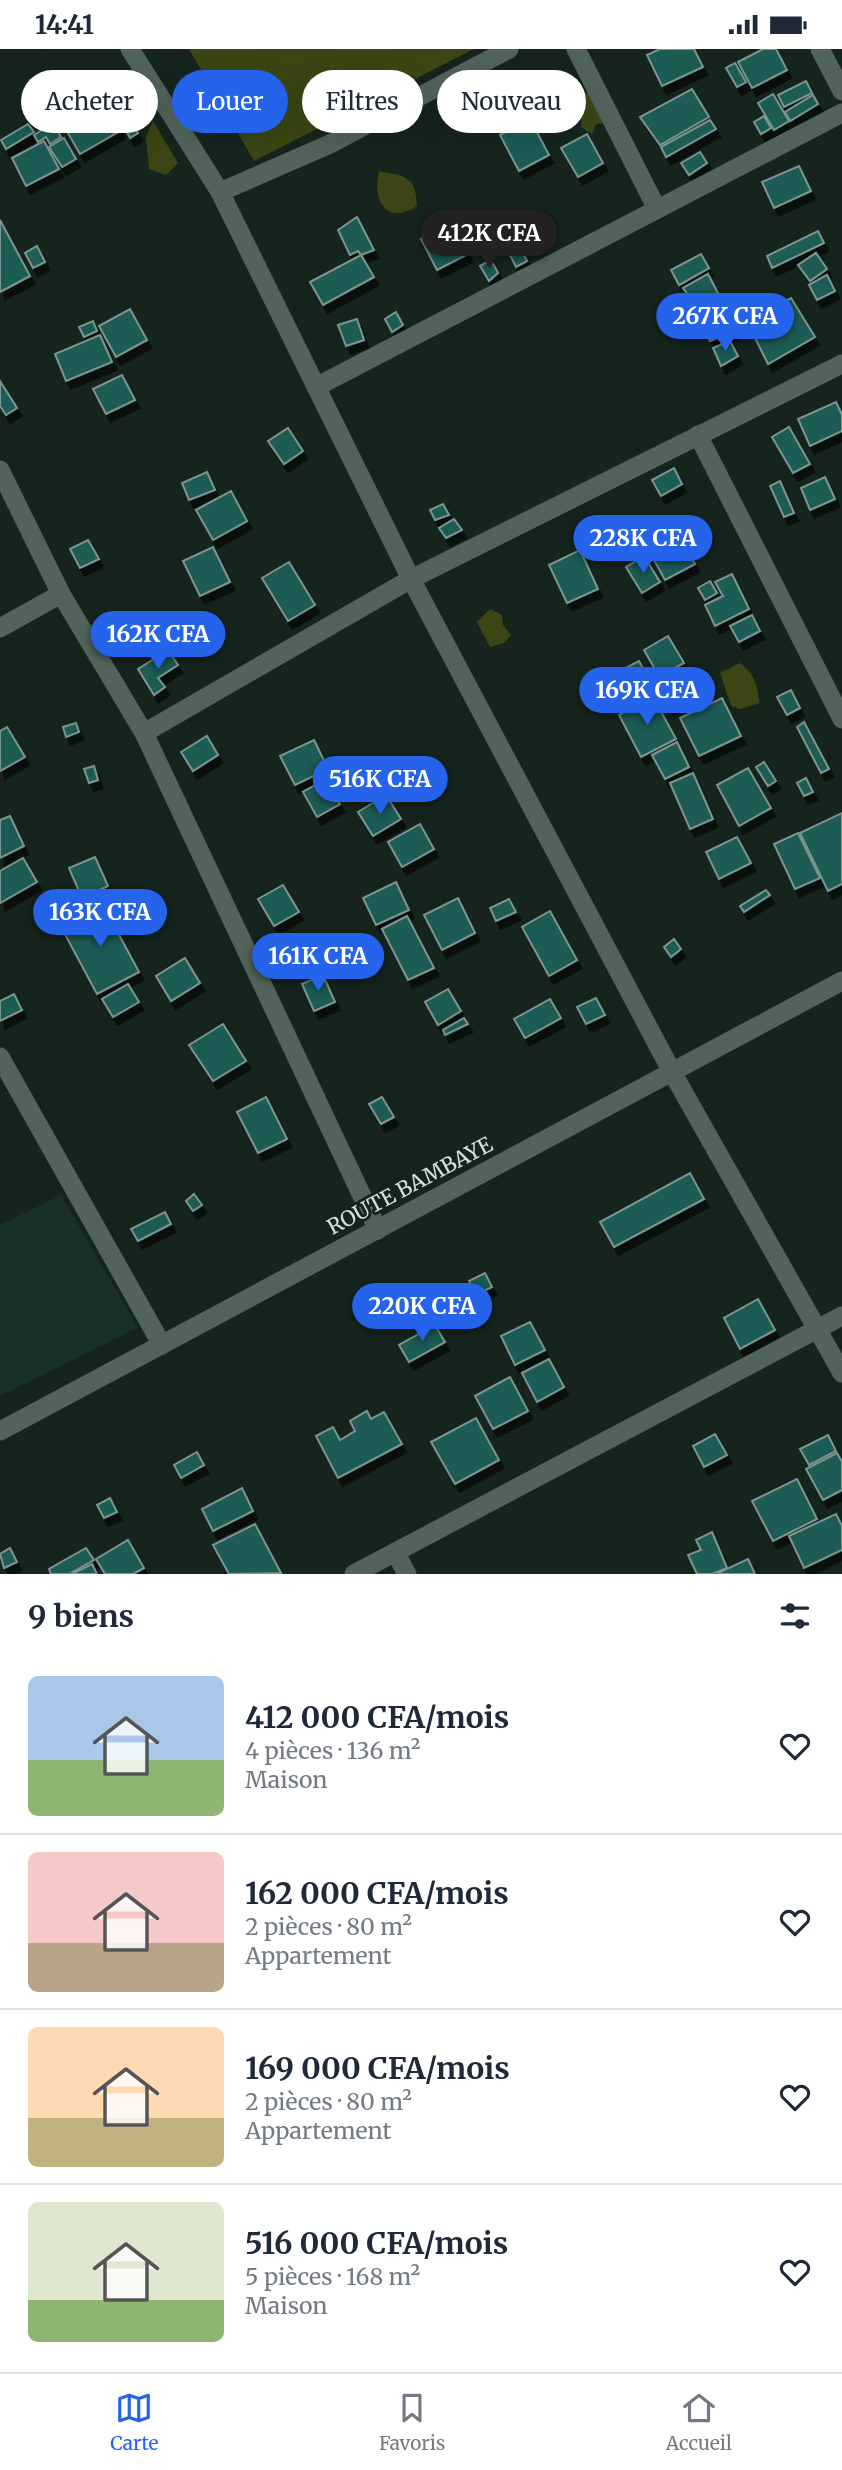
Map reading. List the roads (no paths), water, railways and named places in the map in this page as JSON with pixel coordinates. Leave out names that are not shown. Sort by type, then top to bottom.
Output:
[{"type":"street","points":[[130,49],[220,192],[411,579],[673,1072],[842,1373]]},
{"type":"street","points":[[220,192],[330,144],[509,49]]},
{"type":"street","points":[[576,49],[657,209]]},
{"type":"street","points":[[820,49],[842,91]]},
{"type":"street","points":[[316,387],[842,113]]},
{"type":"street","points":[[144,733],[411,579],[842,364]]},
{"type":"street","points":[[698,435],[842,719]]},
{"type":"street","points":[[0,470],[61,594],[144,733],[378,1230]]},
{"type":"street","points":[[0,628],[61,594]]},
{"type":"street","name":"ROUTE BAMBAYE","points":[[0,1431],[842,981]]},
{"type":"street","points":[[0,1057],[162,1345]]},
{"type":"street","points":[[354,1574],[842,1316]]},
{"type":"street","points":[[395,1552],[407,1574]]}]
